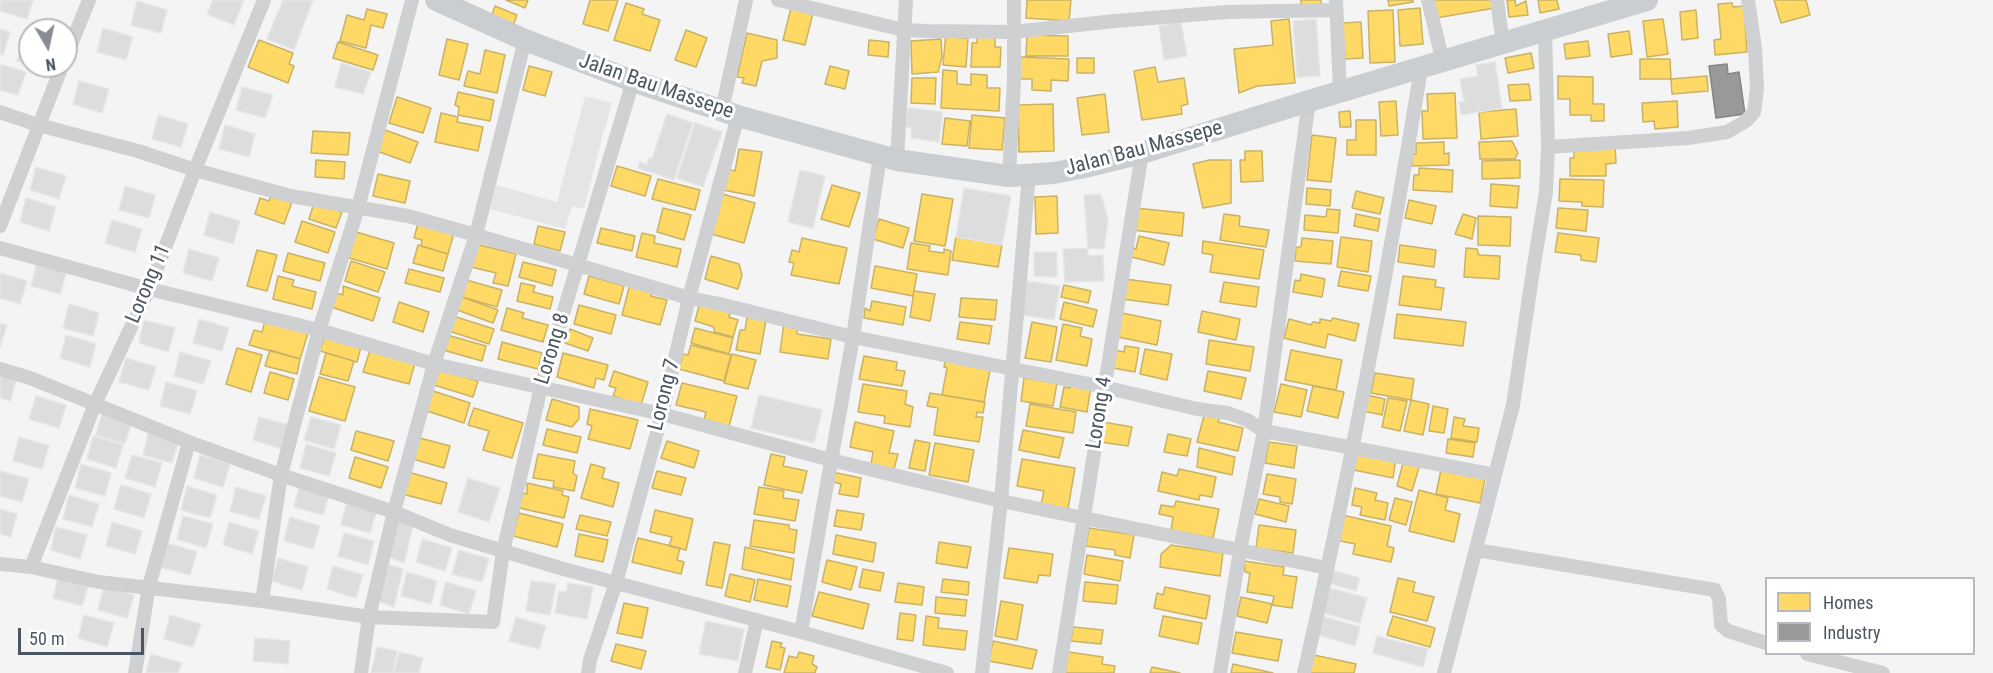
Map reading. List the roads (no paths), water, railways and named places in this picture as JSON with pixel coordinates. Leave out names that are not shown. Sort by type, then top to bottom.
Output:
[{"type":"main road","name":"Jalan Bau Massepe","points":[[436,0],[525,40],[633,81],[730,113],[889,158],[1019,176],[1080,168],[1142,153],[1309,100],[1421,69],[1647,0]]},
{"type":"street","points":[[78,27],[89,0]]},
{"type":"street","name":"Lorong 11","points":[[32,567],[95,404],[149,289],[264,0]]},
{"type":"street","points":[[262,601],[281,475],[319,330],[358,208],[412,0]]},
{"type":"street","name":"Lorong 7","points":[[588,673],[590,660],[616,583],[662,414],[730,113],[746,0]]},
{"type":"street","points":[[778,0],[904,30],[1013,32],[1116,21],[1206,7],[1266,10],[1336,5],[1340,92]]},
{"type":"street","points":[[801,632],[853,337],[889,158],[906,0]]},
{"type":"street","points":[[981,673],[1001,501],[1012,369],[1019,176],[1014,79],[1014,0]]},
{"type":"street","points":[[1428,0],[1443,62]]},
{"type":"street","points":[[1497,0],[1503,44]]},
{"type":"street","points":[[1548,147],[1688,138],[1726,132],[1746,121],[1754,112],[1757,89],[1755,48],[1748,0]]},
{"type":"street","points":[[1444,673],[1513,405],[1546,192],[1548,147],[1545,30]]},
{"type":"street","points":[[361,673],[369,618],[394,512],[434,364],[476,235],[525,40]]},
{"type":"street","points":[[1304,673],[1352,447],[1397,217],[1421,69]]},
{"type":"street","points":[[0,226],[57,78]]},
{"type":"street","name":"Lorong 8","points":[[369,618],[494,622],[503,552],[541,387],[633,81]]},
{"type":"street","points":[[1220,673],[1240,550],[1264,431],[1309,100]]},
{"type":"street","points":[[0,112],[38,125],[138,151],[195,170],[291,196],[408,216],[689,297],[853,337],[1104,387],[1197,410],[1237,416],[1264,431],[1495,475]]},
{"type":"street","name":"Lorong 4","points":[[1059,673],[1142,153]]},
{"type":"street","points":[[0,248],[149,289],[319,330],[434,364],[662,414],[831,460],[1001,501],[1327,568]]},
{"type":"street","points":[[0,369],[30,378],[189,442],[394,512],[450,535],[503,552],[947,673]]},
{"type":"street","points":[[135,673],[149,586],[189,442]]},
{"type":"street","points":[[1476,550],[1715,590],[1719,599],[1721,625],[1728,631],[1765,642]]},
{"type":"street","points":[[0,564],[32,567],[99,582],[149,586],[262,601],[369,618]]},
{"type":"street","points":[[745,673],[757,620]]},
{"type":"street","points":[[1811,655],[1883,673]]}]
